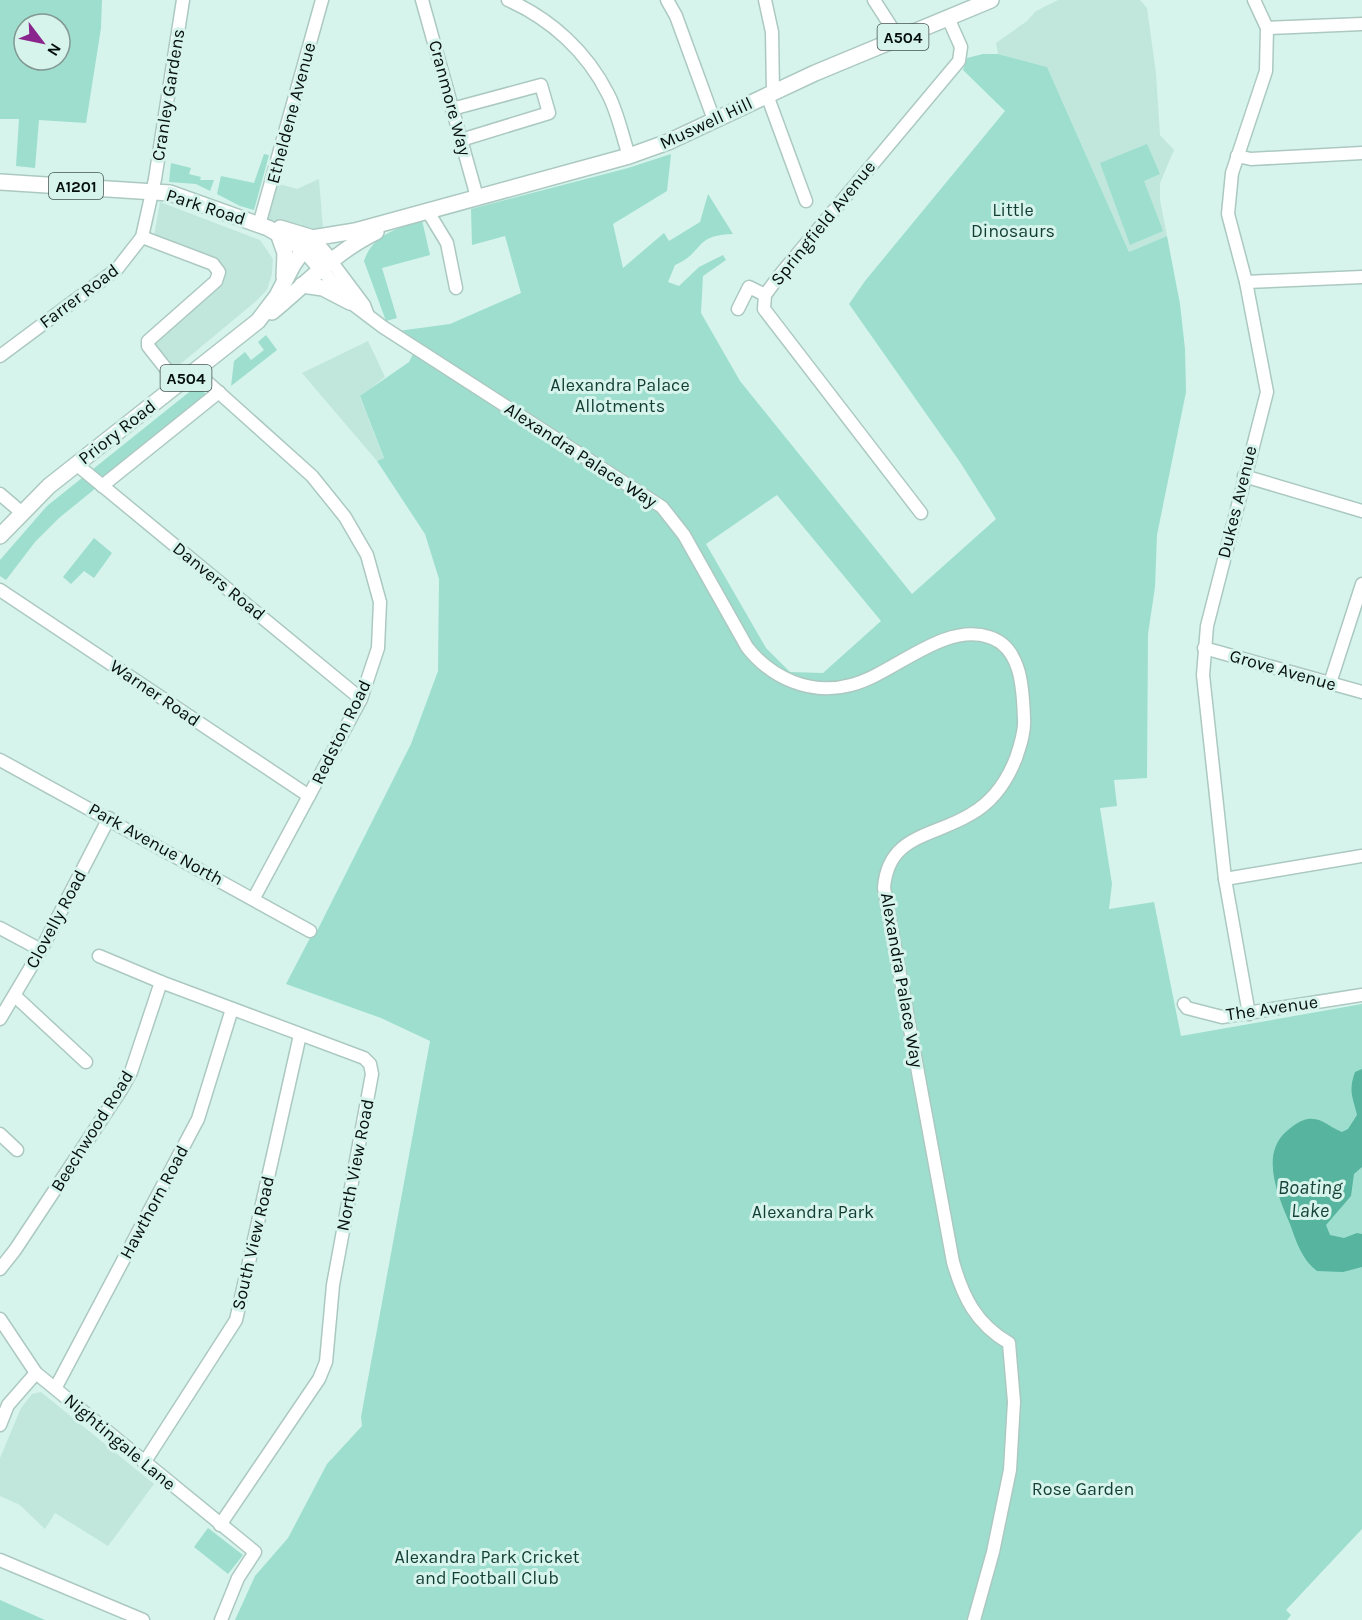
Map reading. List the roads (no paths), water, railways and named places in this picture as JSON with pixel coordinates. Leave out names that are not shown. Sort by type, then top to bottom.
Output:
[{"type":"main road","name":"Muswell Hill","points":[[311,248],[355,231],[427,210],[629,156],[899,39],[949,20],[974,4],[990,0]]},
{"type":"main road","name":"Park Road","points":[[0,182],[153,190],[188,198],[276,227],[311,248],[326,265]]},
{"type":"main road","name":"Muswell Hill","points":[[258,321],[272,312],[326,265],[362,239],[411,215]]},
{"type":"main road","points":[[267,225],[286,259],[282,289]]},
{"type":"main road","name":"A1201","points":[[311,248],[362,239]]},
{"type":"main road","name":"Priory Road","points":[[0,536],[21,512],[76,464],[258,321],[311,248]]},
{"type":"main road","points":[[302,285],[323,288],[350,302]]},
{"type":"street","name":"Cranley Gardens","points":[[153,190],[183,0]]},
{"type":"street","name":"Etheldene Avenue","points":[[267,225],[322,0]]},
{"type":"street","name":"Cranmore Way","points":[[422,0],[477,197]]},
{"type":"street","points":[[508,0],[525,7],[568,38],[592,66],[609,95],[629,156]]},
{"type":"street","points":[[667,0],[676,16],[714,120]]},
{"type":"street","points":[[765,0],[772,32],[770,94],[806,201]]},
{"type":"street","points":[[874,0],[899,39]]},
{"type":"street","name":"Dukes Avenue","points":[[1249,1014],[1225,879],[1203,675],[1204,648],[1244,476],[1267,392],[1246,282],[1228,214],[1232,173],[1264,84],[1268,57],[1267,28],[1254,0]]},
{"type":"street","name":"Springfield Avenue","points":[[921,513],[764,309],[765,296],[821,225],[959,61],[961,47],[949,20]]},
{"type":"street","points":[[1267,28],[1362,24]]},
{"type":"street","points":[[452,109],[541,85],[549,113],[461,140]]},
{"type":"street","points":[[1237,156],[1251,159],[1362,153]]},
{"type":"street","name":"Farrer Road","points":[[0,356],[117,269],[142,237],[153,190]]},
{"type":"street","points":[[427,210],[447,243],[456,288]]},
{"type":"street","points":[[142,237],[213,264],[219,272],[216,281],[149,338],[148,346],[178,384]]},
{"type":"street","name":"Alexandra Palace Way","points":[[326,265],[350,302],[403,341],[662,507],[678,525],[747,647],[756,659],[779,677],[813,687],[848,686],[943,640],[970,633],[993,638],[1013,658],[1021,679],[1024,723],[1017,755],[1005,780],[996,793],[972,814],[909,841],[898,850],[890,864],[884,888],[953,1262],[969,1307],[986,1327],[1008,1343],[1014,1380],[1014,1433],[1006,1495],[974,1620]]},
{"type":"street","name":"Alexandra Palace Way","points":[[326,265],[364,304],[367,314]]},
{"type":"street","points":[[1246,282],[1362,277]]},
{"type":"street","points":[[738,309],[749,287],[765,296]]},
{"type":"street","name":"Redston Road","points":[[195,371],[312,476],[345,517],[367,555],[380,602],[378,648],[361,699],[254,898]]},
{"type":"street","name":"Priory Road","points":[[102,486],[219,392]]},
{"type":"street","name":"Danvers Road","points":[[76,464],[361,699]]},
{"type":"street","points":[[1244,476],[1362,511]]},
{"type":"street","points":[[0,494],[21,512]]},
{"type":"street","points":[[1330,683],[1362,584]]},
{"type":"street","name":"Warner Road","points":[[2,595],[309,796]]},
{"type":"street","name":"Grove Avenue","points":[[1204,648],[1362,692]]},
{"type":"street","name":"Park Avenue North","points":[[0,760],[109,818],[310,931]]},
{"type":"street","name":"Clovelly Road","points":[[0,1019],[41,950],[109,818]]},
{"type":"street","points":[[1225,879],[1362,855]]},
{"type":"street","points":[[0,928],[41,950]]},
{"type":"street","name":"North View Road","points":[[99,956],[161,982],[364,1058],[370,1064],[372,1074],[333,1286],[326,1362],[319,1379],[220,1525]]},
{"type":"street","name":"Beechwood Road","points":[[0,1269],[15,1250],[131,1072],[161,982]]},
{"type":"street","name":"The Avenue","points":[[1184,1004],[1187,1008],[1222,1017],[1362,994]]},
{"type":"street","points":[[15,996],[86,1062]]},
{"type":"street","name":"Hawthorn Road","points":[[56,1387],[198,1119],[232,1009]]},
{"type":"street","name":"South View Road","points":[[144,1463],[236,1320],[300,1035]]},
{"type":"street","points":[[0,1134],[17,1150]]},
{"type":"street","name":"Nightingale Lane","points":[[0,1319],[36,1373],[56,1387],[144,1463],[255,1552],[238,1578],[221,1620]]},
{"type":"street","points":[[0,1425],[8,1405],[36,1373]]},
{"type":"street","points":[[0,1560],[143,1620]]},
{"type":"water","name":"Boating Lake","points":[[1362,1069],[1362,1167],[1354,1174],[1351,1196],[1326,1225],[1330,1235],[1344,1238],[1357,1233],[1362,1234],[1362,1267],[1343,1272],[1317,1271],[1300,1250],[1276,1188],[1274,1150],[1279,1139],[1288,1130],[1305,1120],[1322,1121],[1342,1132],[1348,1129],[1357,1115],[1352,1094],[1353,1079],[1355,1072]]},
{"type":"park label","name":"Little Dinosaurs","points":[[1013,220]]},
{"type":"park label","name":"Alexandra Palace Allotments","points":[[620,395]]},
{"type":"park label","name":"Alexandra Park","points":[[813,1212]]},
{"type":"park label","name":"Rose Garden","points":[[1083,1489]]},
{"type":"park label","name":"Alexandra Park Cricket and Football Club","points":[[487,1567]]}]
